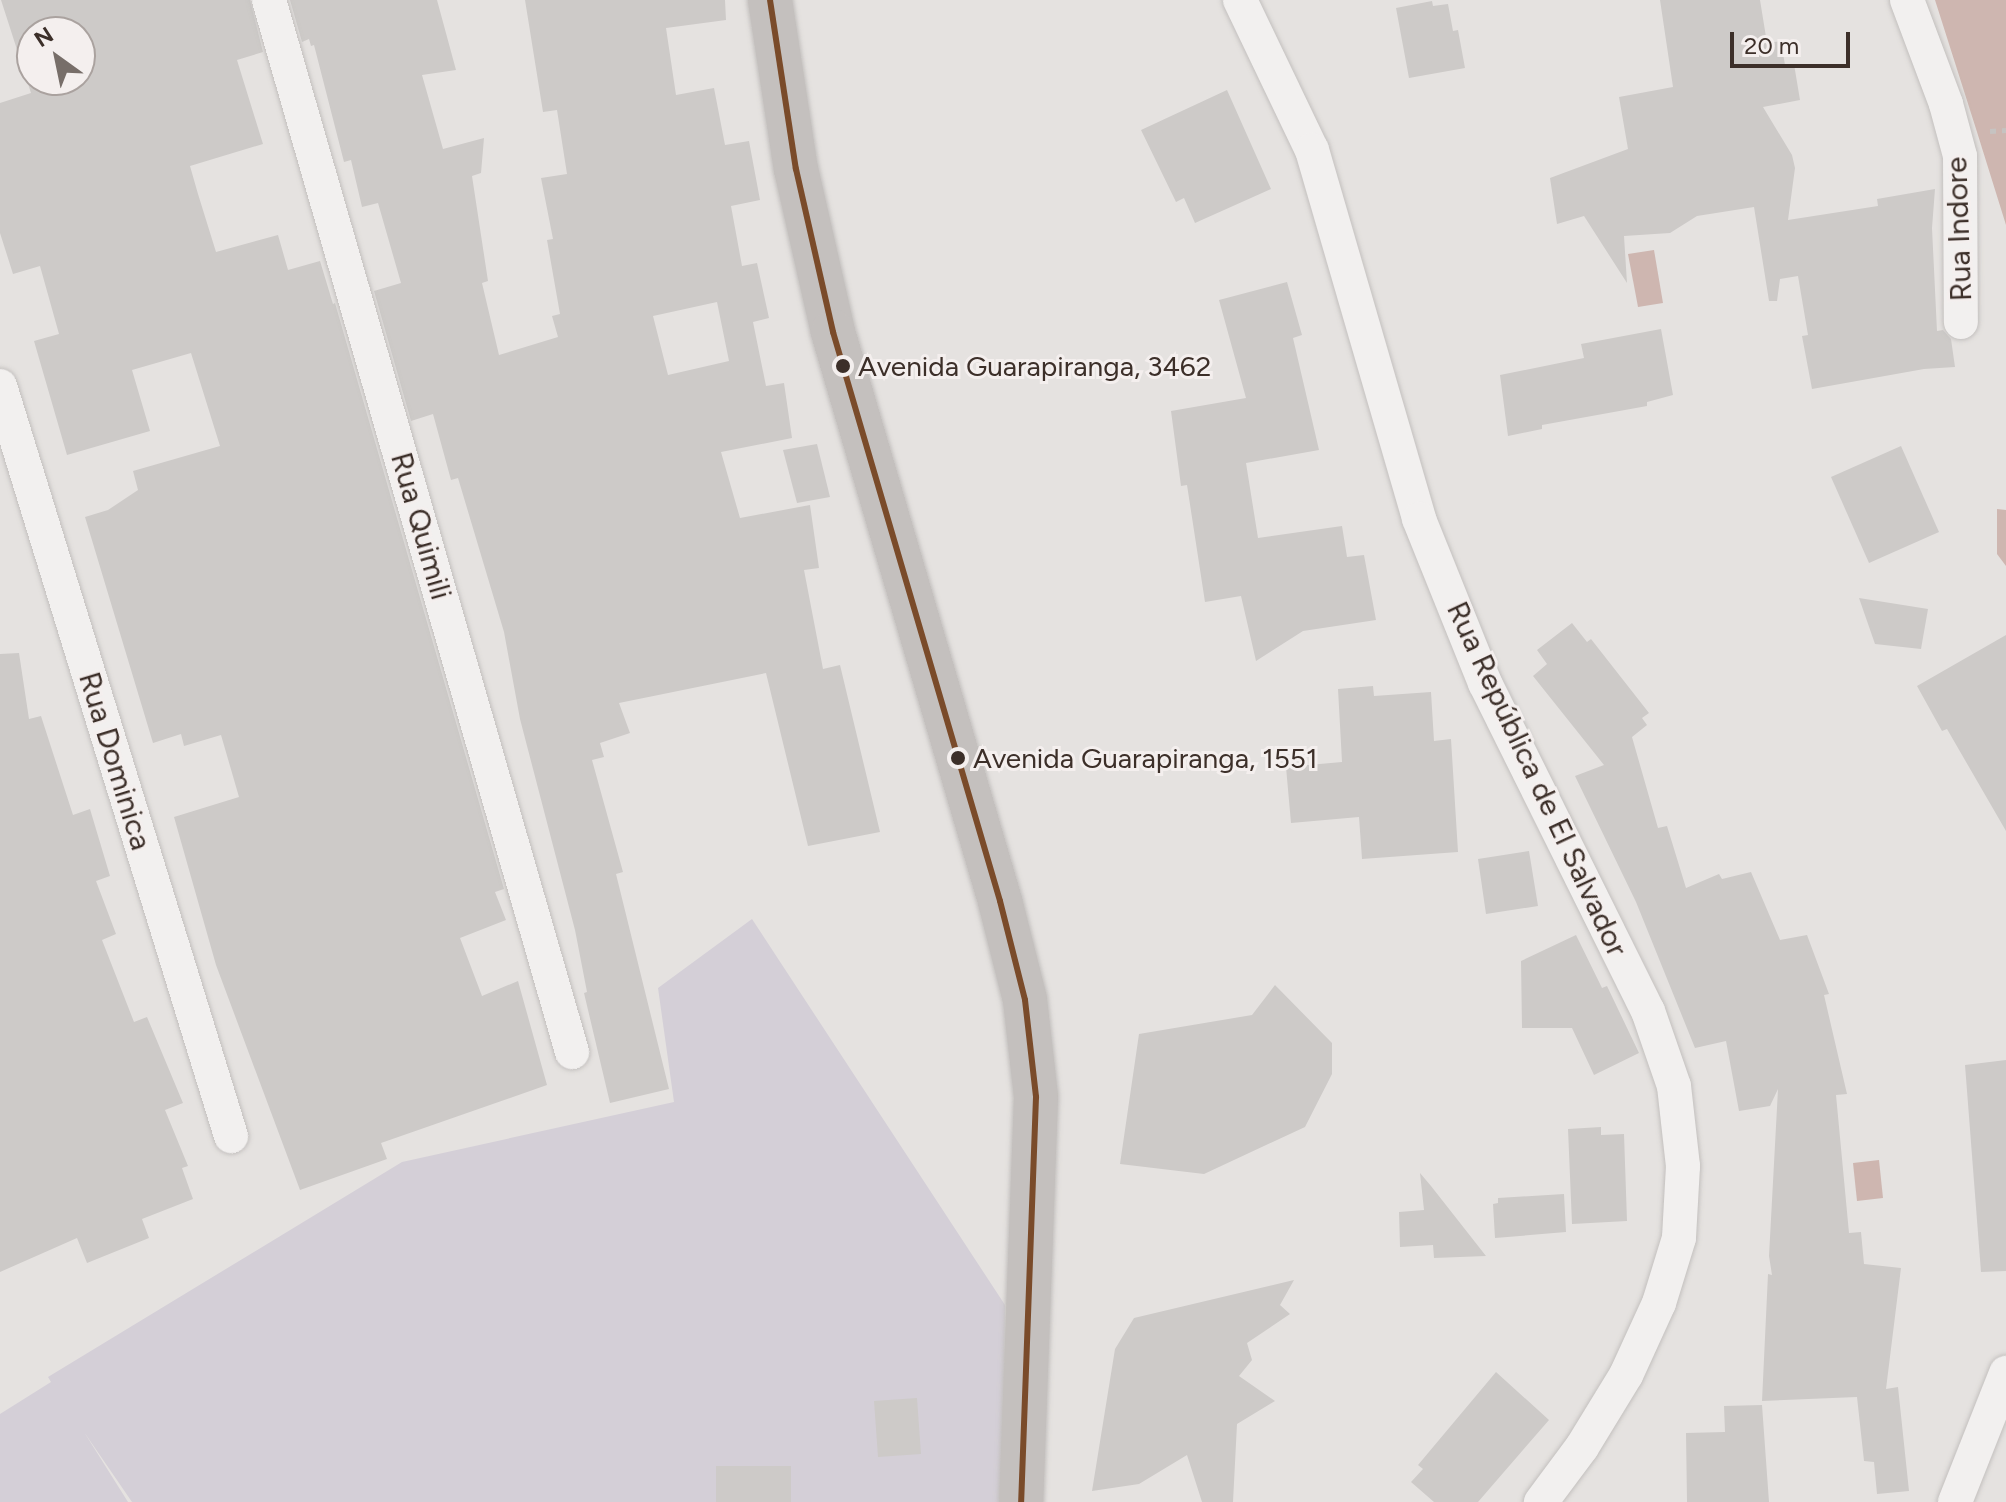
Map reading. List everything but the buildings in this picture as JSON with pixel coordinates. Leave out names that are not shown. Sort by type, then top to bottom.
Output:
[{"type":"main road","points":[[770,0],[796,169],[833,332],[1000,901],[1025,1000],[1036,1097],[1021,1502]]},
{"type":"street","name":"Rua Quimili","points":[[269,0],[572,1052]]},
{"type":"street","name":"Rua República de El Salvador","points":[[1240,0],[1312,150],[1419,519],[1485,683],[1648,1011],[1674,1086],[1683,1166],[1679,1238],[1659,1303],[1626,1375],[1582,1447],[1541,1502]]},
{"type":"street","name":"Rua Indore","points":[[1907,0],[1946,104],[1960,156],[1961,322]]},
{"type":"street","name":"Rua Dominica","points":[[0,386],[231,1136]]},
{"type":"street","points":[[0,473],[14,435]]},
{"type":"street","points":[[1955,1502],[2006,1373]]},
{"type":"shaded area","points":[[1935,0],[2006,0],[2006,225],[1977,132]]},
{"type":"shaded area","points":[[1654,250],[1663,303],[1638,307],[1628,254]]},
{"type":"shaded area","points":[[1997,509],[2006,510],[2006,566],[1997,554]]},
{"type":"shaded area","points":[[752,919],[1005,1305],[1003,1502],[132,1502],[84,1432],[128,1502],[0,1502],[0,1414],[51,1382],[48,1377],[402,1162],[674,1102],[658,988]]},
{"type":"shaded area","points":[[1879,1160],[1883,1198],[1857,1201],[1853,1163]]},
{"type":"transit line","points":[[770,0],[796,169],[833,332],[1000,901],[1025,1000],[1036,1097],[1021,1502]]},
{"type":"place","name":"Avenida Guarapiranga, 3462","points":[[843,366]]},
{"type":"place","name":"Avenida Guarapiranga, 1551","points":[[958,758]]}]
